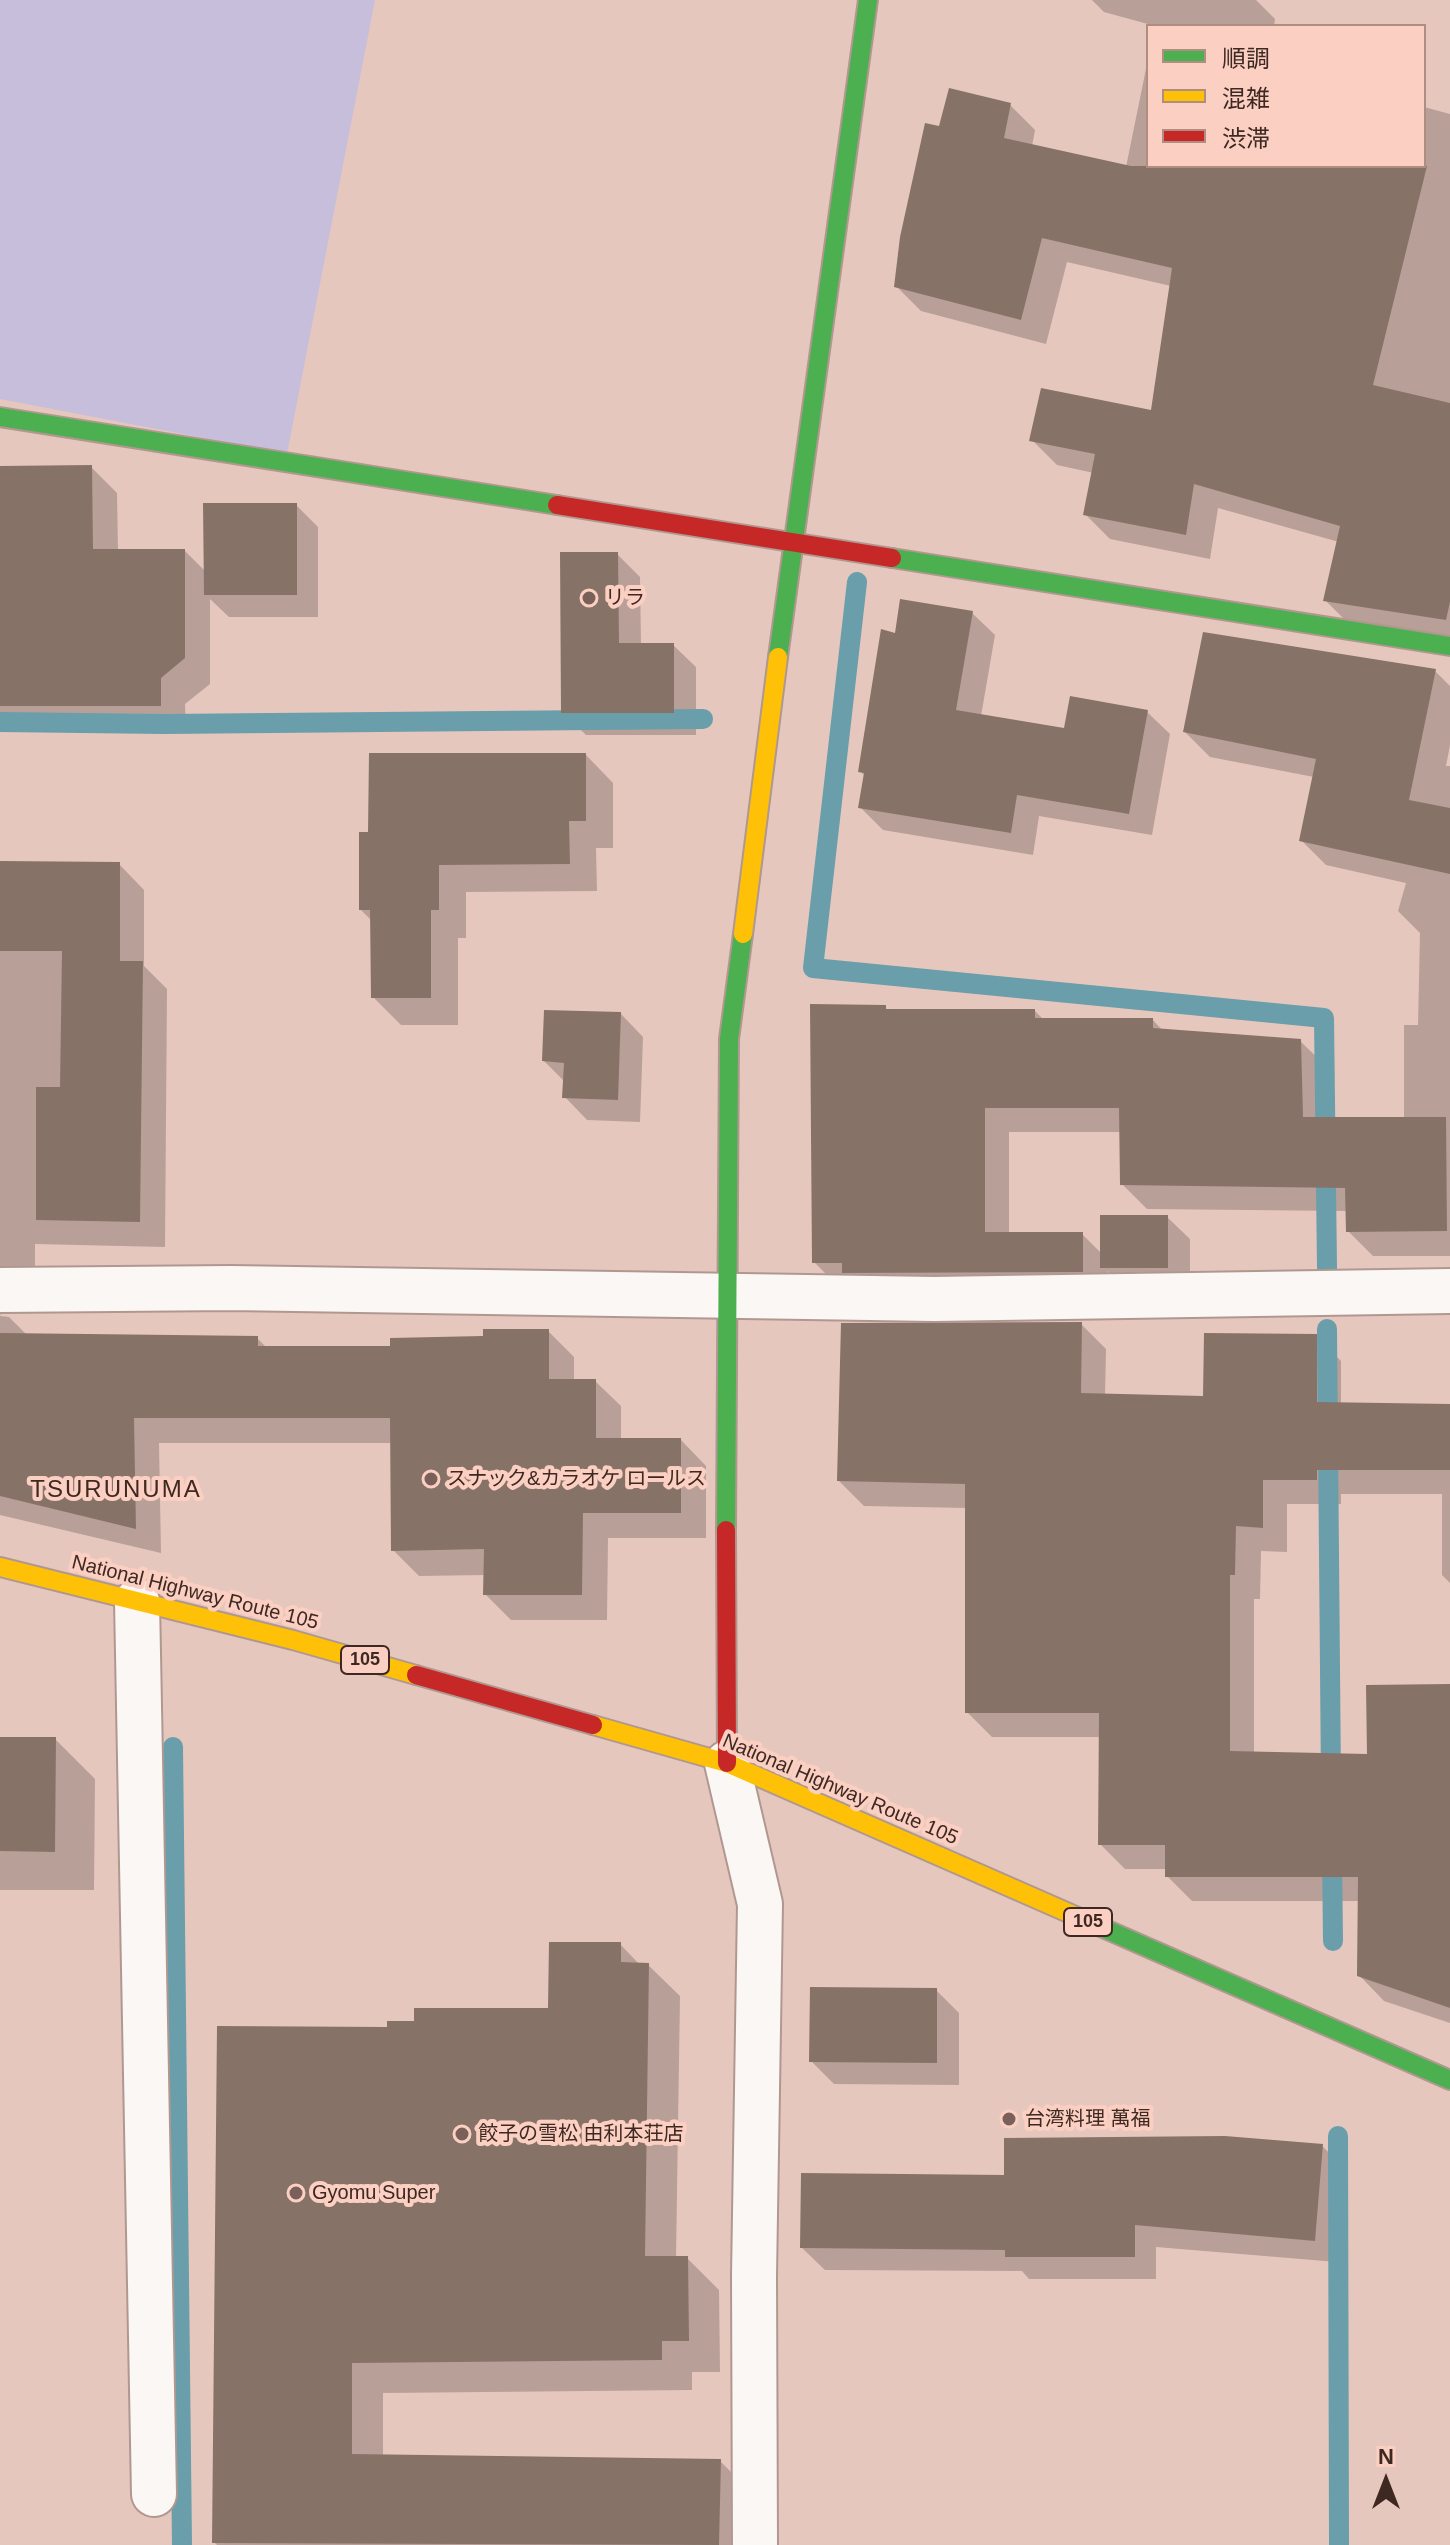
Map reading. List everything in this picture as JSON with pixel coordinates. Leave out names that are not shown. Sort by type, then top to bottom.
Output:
[{"type":"main road","points":[[727,1763],[725,1296],[729,1039],[793,541],[868,0]]},
{"type":"main road","points":[[0,417],[1450,646]]},
{"type":"main road","name":"National Highway Route 105","points":[[0,1567],[293,1640],[727,1763],[1450,2080]]},
{"type":"street","points":[[0,1290],[231,1288],[934,1299],[1450,1291]]},
{"type":"street","points":[[137,1601],[154,2494]]},
{"type":"street","points":[[727,1763],[760,1904],[754,2276],[755,2545]]},
{"type":"shaded area","points":[[0,0],[375,0],[287,454],[0,399]]},
{"type":"building","points":[[949,88],[1011,103],[1004,138],[1131,166],[1427,166],[1373,385],[1450,403],[1450,602],[1446,620],[1323,601],[1340,526],[1194,484],[1186,535],[1083,515],[1095,454],[1029,441],[1041,388],[1151,410],[1172,268],[1042,238],[1021,320],[894,287],[900,237],[925,123],[939,126]]},
{"type":"building","points":[[92,465],[93,549],[185,549],[185,658],[161,678],[161,706],[0,706],[0,466]]},
{"type":"building","points":[[203,503],[297,503],[297,595],[204,595]]},
{"type":"building","name":"リラ","points":[[560,552],[618,552],[619,643],[674,643],[674,713],[561,713]]},
{"type":"building","points":[[900,599],[973,611],[956,710],[1064,728],[1070,696],[1148,710],[1129,814],[1017,795],[1011,833],[858,808],[864,773],[858,772],[881,629],[895,633]]},
{"type":"building","points":[[1203,632],[1436,669],[1409,800],[1450,808],[1450,874],[1299,841],[1316,759],[1183,732]]},
{"type":"building","points":[[369,753],[586,753],[586,821],[569,821],[570,864],[439,865],[439,910],[431,910],[431,998],[371,998],[370,910],[359,910],[359,832],[368,832]]},
{"type":"building","points":[[0,861],[120,862],[120,961],[143,961],[140,1222],[36,1220],[36,1087],[60,1087],[62,951],[0,951]]},
{"type":"building","points":[[810,1004],[886,1005],[886,1009],[1035,1009],[1035,1018],[1153,1018],[1153,1028],[1301,1039],[1303,1117],[1446,1117],[1447,1231],[1346,1232],[1345,1188],[1120,1185],[1119,1108],[985,1108],[985,1232],[1083,1232],[1083,1272],[842,1273],[842,1263],[812,1263]]},
{"type":"building","points":[[544,1010],[621,1012],[618,1100],[562,1098],[564,1063],[542,1061]]},
{"type":"building","points":[[1100,1215],[1168,1215],[1168,1268],[1100,1268]]},
{"type":"building","points":[[1082,1322],[1081,1393],[1203,1396],[1204,1333],[1317,1334],[1317,1402],[1450,1404],[1450,1470],[1317,1470],[1317,1480],[1263,1480],[1263,1528],[1236,1526],[1235,1575],[1230,1575],[1230,1751],[1367,1754],[1366,1685],[1450,1684],[1450,2008],[1357,1976],[1358,1877],[1165,1877],[1165,1845],[1098,1845],[1099,1713],[965,1713],[965,1484],[837,1481],[841,1323]]},
{"type":"building","points":[[483,1329],[549,1329],[549,1379],[596,1379],[596,1438],[681,1438],[681,1513],[583,1513],[582,1595],[483,1595],[484,1549],[391,1551],[390,1418],[134,1418],[136,1529],[0,1496],[0,1333],[258,1336],[258,1346],[390,1346],[390,1338],[483,1336]]},
{"type":"building","points":[[0,1737],[56,1737],[55,1852],[0,1851]]},
{"type":"building","points":[[549,1942],[621,1942],[621,1962],[649,1963],[645,2256],[688,2256],[689,2341],[662,2341],[662,2360],[352,2363],[352,2454],[721,2459],[719,2545],[212,2543],[217,2026],[387,2027],[387,2021],[414,2021],[414,2008],[548,2008]]},
{"type":"building","points":[[810,1987],[937,1988],[937,2063],[809,2062]]},
{"type":"building","points":[[1225,2136],[1323,2144],[1315,2241],[1135,2225],[1135,2257],[1005,2257],[1005,2250],[800,2248],[801,2173],[1004,2175],[1004,2138]]},
{"type":"waterway","points":[[857,582],[813,968],[1324,1018],[1327,1268]]},
{"type":"waterway","points":[[0,722],[164,724],[703,719]]},
{"type":"waterway","points":[[1327,1329],[1331,1781]]},
{"type":"waterway","points":[[173,1747],[182,2545]]},
{"type":"waterway","points":[[1332,1853],[1333,1941]]},
{"type":"waterway","points":[[1338,2136],[1339,2545]]},
{"type":"traffic: fast","points":[[778,657],[868,0]]},
{"type":"traffic: fast","points":[[0,417],[557,505]]},
{"type":"traffic: fast","points":[[892,558],[1450,646]]},
{"type":"traffic: fast","points":[[726,1530],[729,1039],[743,934]]},
{"type":"traffic: fast","points":[[1096,1925],[1450,2080]]},
{"type":"traffic: slow","points":[[743,934],[778,657]]},
{"type":"traffic: slow","points":[[0,1567],[293,1640],[416,1675]]},
{"type":"traffic: slow","points":[[593,1725],[727,1763],[1096,1925]]},
{"type":"traffic: jam","points":[[557,505],[892,558]]},
{"type":"traffic: jam","points":[[726,1530],[727,1763]]},
{"type":"traffic: jam","points":[[416,1675],[593,1725]]},
{"type":"place","name":"リラ","points":[[589,598]]},
{"type":"place","name":"スナック&カラオケ ロールス","points":[[431,1479]]},
{"type":"place","name":"台湾料理 萬福","points":[[1009,2119]]},
{"type":"place","name":"餃子の雪松 由利本荘店","points":[[462,2134]]},
{"type":"place","name":"Gyomu Super","points":[[296,2193]]},
{"type":"district","name":"TSURUNUMA","points":[[116,1490]]}]
